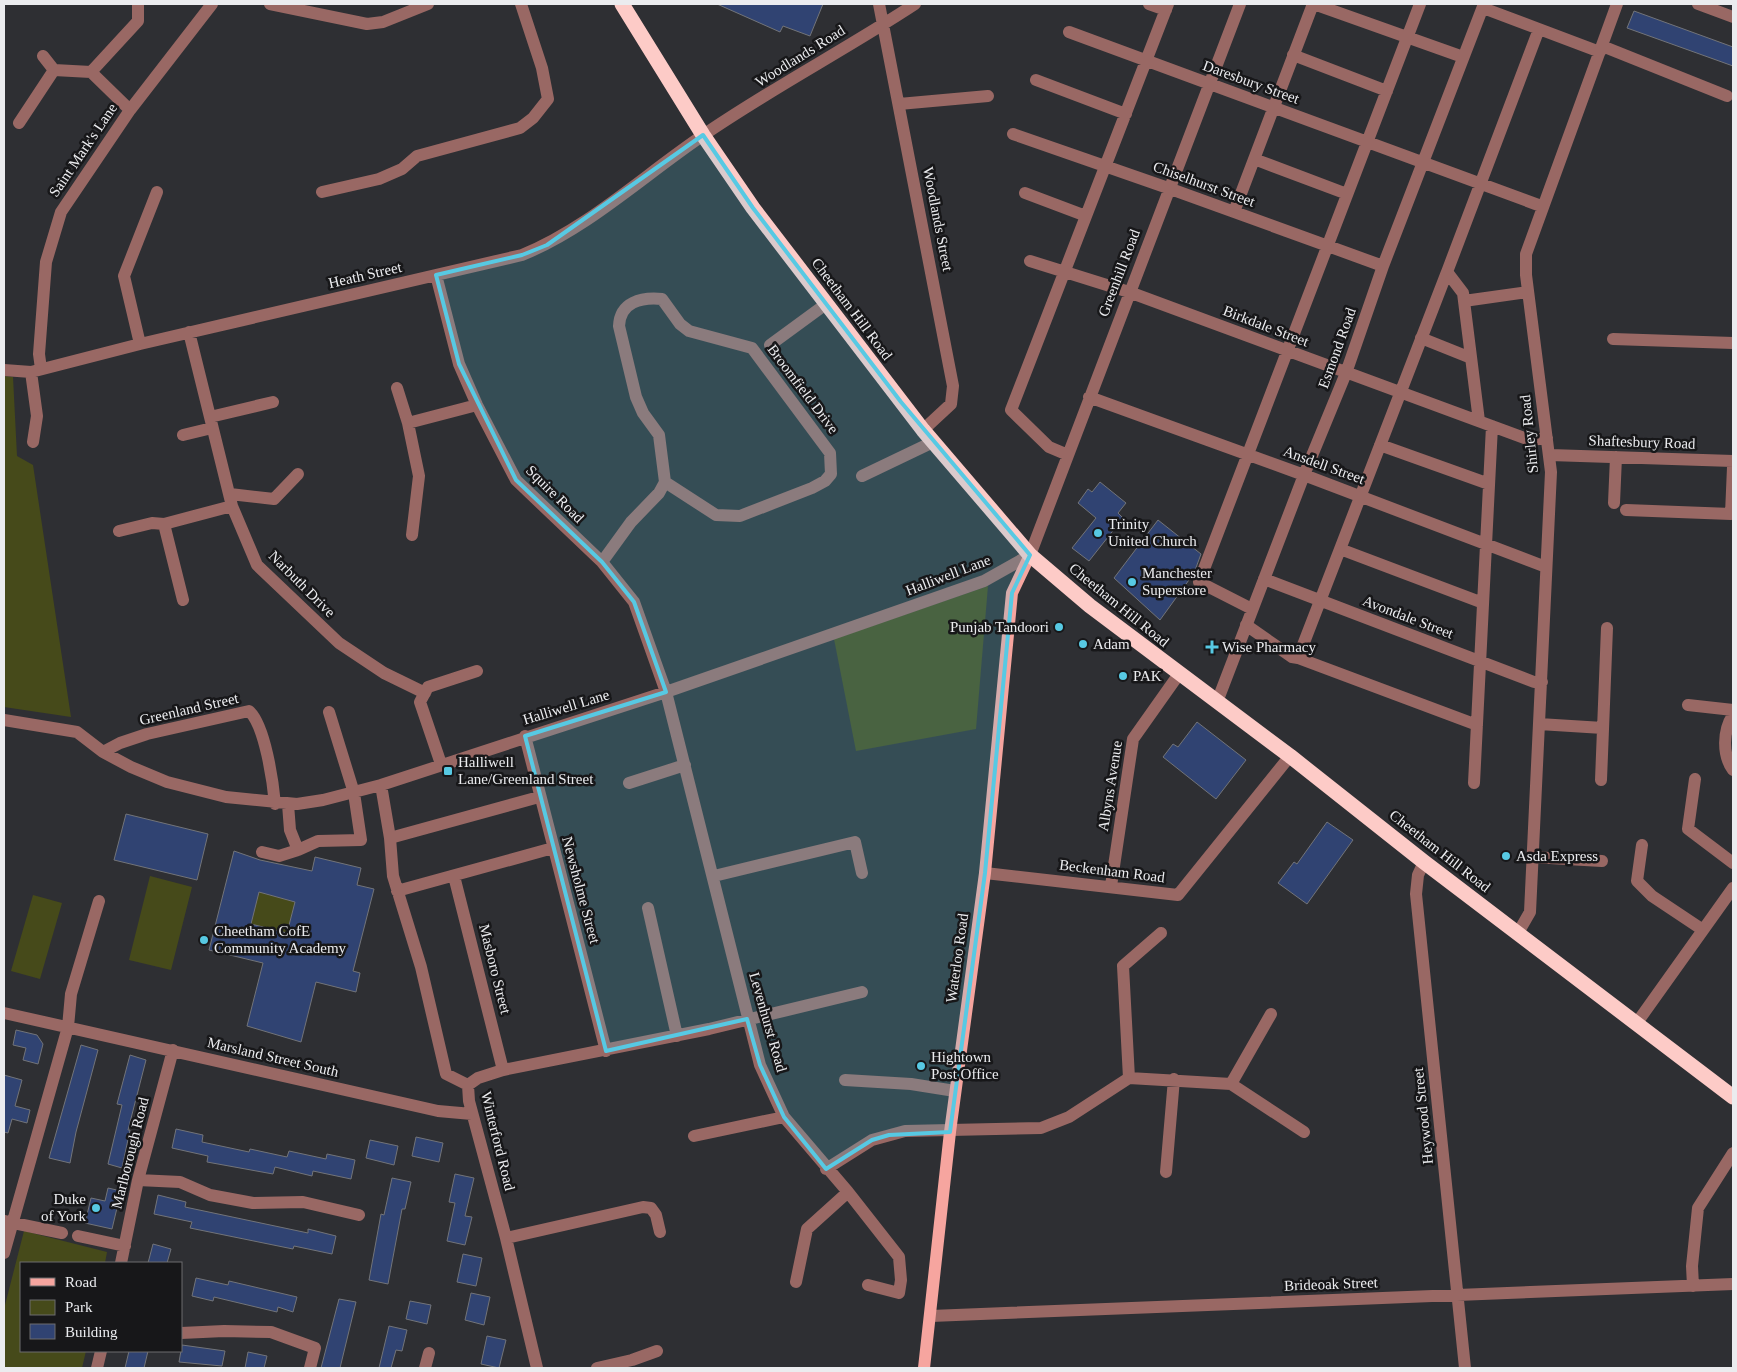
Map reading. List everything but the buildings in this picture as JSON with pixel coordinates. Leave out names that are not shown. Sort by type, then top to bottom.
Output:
[{"type":"highway","name":"Cheetham Hill Road","points":[[622,4],[702,135],[753,208],[923,430],[1030,555],[1090,606],[1178,674],[1290,756],[1424,862],[1733,1097]]},
{"type":"main road","name":"Waterloo Road","points":[[924,1368],[955,1091],[985,873],[1012,593],[1030,555]]},
{"type":"street","points":[[91,72],[138,21],[138,4]]},
{"type":"street","name":"Saint Mark's Lane","points":[[32,442],[37,416],[36,371],[46,262],[61,212],[130,110],[212,4]]},
{"type":"street","points":[[270,4],[367,24],[383,22],[428,4]]},
{"type":"street","points":[[322,192],[379,179],[402,169],[417,156],[520,128],[533,118],[548,99],[542,68],[522,4]]},
{"type":"street","name":"Woodlands Street","points":[[879,4],[954,386],[951,404],[923,430]]},
{"type":"street","name":"Woodlands Road","points":[[702,135],[915,4]]},
{"type":"street","points":[[1068,455],[1049,447],[1011,410],[1167,7],[1149,4]]},
{"type":"street","name":"Greenhill Road","points":[[1030,555],[1168,188],[1240,4]]},
{"type":"street","points":[[1234,212],[1313,4],[1463,57]]},
{"type":"street","points":[[1252,609],[1199,582],[1420,4]]},
{"type":"street","name":"Shirley Road","points":[[1518,933],[1530,912],[1542,682],[1550,455],[1528,292],[1526,254],[1617,4]]},
{"type":"street","points":[[1698,4],[1733,17]]},
{"type":"street","points":[[1484,6],[1539,29],[1601,49],[1727,96]]},
{"type":"street","name":"Esmond Road","points":[[1218,702],[1304,474],[1346,374],[1383,266],[1484,6]]},
{"type":"street","points":[[1298,658],[1539,29]]},
{"type":"street","name":"Daresbury Street","points":[[1068,32],[1542,206]]},
{"type":"street","points":[[1294,55],[1387,91]]},
{"type":"street","points":[[43,56],[54,70],[91,72],[130,110]]},
{"type":"street","points":[[19,123],[54,70]]},
{"type":"street","points":[[1036,80],[1126,114]]},
{"type":"street","points":[[899,104],[988,96]]},
{"type":"street","name":"Chiselhurst Street","points":[[1013,134],[1383,266]]},
{"type":"street","name":"Heath Street","points":[[4,370],[36,371],[189,332],[522,255],[547,245],[576,227],[702,135]]},
{"type":"street","points":[[1254,158],[1348,194]]},
{"type":"street","points":[[140,344],[124,276],[157,192]]},
{"type":"street","points":[[1025,193],[1086,216]]},
{"type":"street","name":"Birkdale Street","points":[[1030,260],[1129,292],[1346,374],[1530,440],[1547,438]]},
{"type":"street","points":[[1447,272],[1463,293],[1479,421]]},
{"type":"street","name":"Squire Road","points":[[436,275],[454,348],[477,405],[516,480],[602,562],[634,602],[666,692]]},
{"type":"street","points":[[1464,301],[1528,292]]},
{"type":"street","name":"Broomfield Drive","points":[[651,298],[662,299],[680,324],[689,331],[752,348],[830,453],[832,462],[831,474],[812,488],[740,516],[716,516],[666,482],[659,436],[643,413],[636,397],[619,326],[620,315],[623,310],[634,302],[651,298]]},
{"type":"street","points":[[770,345],[826,304]]},
{"type":"street","name":"Narbuth Drive","points":[[189,332],[231,500],[257,565],[339,643],[384,673],[425,693]]},
{"type":"street","points":[[1421,338],[1471,358]]},
{"type":"street","points":[[1613,339],[1733,343]]},
{"type":"street","points":[[397,388],[408,423],[419,476],[412,535]]},
{"type":"street","name":"Ansdell Street","points":[[1089,396],[1304,474],[1546,567]]},
{"type":"street","points":[[183,434],[273,402]]},
{"type":"street","points":[[408,423],[477,405]]},
{"type":"street","points":[[1474,783],[1492,426]]},
{"type":"street","points":[[862,476],[933,442]]},
{"type":"street","points":[[1380,445],[1489,484]]},
{"type":"street","name":"Shaftesbury Road","points":[[1550,455],[1733,461]]},
{"type":"street","points":[[1614,503],[1616,457]]},
{"type":"street","points":[[1626,510],[1732,514],[1733,467]]},
{"type":"street","points":[[119,531],[152,523],[164,524],[231,500],[274,499],[298,474]]},
{"type":"street","points":[[602,562],[631,522],[659,493],[666,482]]},
{"type":"street","points":[[164,524],[183,600]]},
{"type":"street","points":[[1340,549],[1483,603]]},
{"type":"street","name":"Halliwell Lane","points":[[4,720],[76,732],[103,752],[131,767],[167,782],[226,798],[275,804],[323,800],[381,785],[525,736],[666,692],[984,581],[1030,555]]},
{"type":"street","name":"Avondale Street","points":[[1264,579],[1480,662],[1534,682],[1542,682]]},
{"type":"street","points":[[1246,625],[1292,658],[1298,658],[1477,725]]},
{"type":"street","points":[[1601,780],[1607,628]]},
{"type":"street","points":[[441,764],[420,702],[428,687],[477,671]]},
{"type":"street","name":"Albyns Avenue","points":[[1111,886],[1133,739],[1178,674]]},
{"type":"street","name":"Levenhurst Road","points":[[666,692],[714,876],[747,1019],[760,1065],[784,1117],[848,1192],[899,1256],[901,1280],[899,1293],[868,1285]]},
{"type":"street","points":[[1688,705],[1733,710]]},
{"type":"street","name":"Greenland Street","points":[[103,752],[120,743],[147,734],[249,712],[258,723],[273,785],[275,804]]},
{"type":"street","points":[[262,852],[279,856],[318,841],[361,840],[354,793],[329,712]]},
{"type":"street","points":[[1733,714],[1728,722],[1725,751],[1733,770]]},
{"type":"street","points":[[1539,724],[1603,728]]},
{"type":"street","name":"Newsholme Street","points":[[525,736],[606,1051]]},
{"type":"street","name":"Beckenham Road","points":[[985,873],[1178,895],[1290,756]]},
{"type":"street","points":[[629,783],[685,765]]},
{"type":"street","points":[[1695,779],[1688,829],[1733,863]]},
{"type":"street","points":[[381,785],[397,891],[421,967],[446,1074],[468,1085]]},
{"type":"street","points":[[390,838],[540,798]]},
{"type":"street","points":[[288,804],[290,830],[298,850]]},
{"type":"street","points":[[714,876],[855,842],[862,873]]},
{"type":"street","points":[[1642,846],[1637,881],[1652,896],[1703,930]]},
{"type":"street","points":[[397,891],[553,848]]},
{"type":"street","points":[[1532,857],[1602,862]]},
{"type":"street","name":"Heywood Street","points":[[1424,862],[1418,875],[1416,894],[1465,1368]]},
{"type":"street","name":"Masboro Street","points":[[454,876],[503,1070]]},
{"type":"street","points":[[1636,1024],[1732,892]]},
{"type":"street","points":[[4,1253],[8,1222],[68,1027],[72,994],[100,901]]},
{"type":"street","points":[[648,908],[677,1036]]},
{"type":"street","points":[[1129,1078],[1123,966],[1161,933]]},
{"type":"street","name":"Winterford Road","points":[[537,1368],[506,1238],[472,1114],[468,1085],[478,1078],[503,1070],[677,1036],[862,992]]},
{"type":"street","name":"Marsland Street South","points":[[4,1013],[438,1111],[472,1114]]},
{"type":"street","points":[[1232,1084],[1271,1014]]},
{"type":"street","name":"Marlborough Road","points":[[121,1262],[138,1180],[173,1050]]},
{"type":"street","points":[[826,1168],[872,1140],[889,1135],[920,1130],[950,1132],[1041,1128],[1070,1117],[1129,1078],[1174,1079],[1232,1084],[1304,1132]]},
{"type":"street","points":[[1166,1172],[1174,1079]]},
{"type":"street","points":[[845,1080],[911,1084],[955,1091]]},
{"type":"street","points":[[694,1136],[784,1117]]},
{"type":"street","points":[[1693,1286],[1692,1266],[1698,1208],[1733,1154]]},
{"type":"street","points":[[138,1180],[180,1182],[210,1195],[253,1203],[303,1202],[359,1215]]},
{"type":"street","points":[[796,1282],[807,1229],[848,1192]]},
{"type":"street","points":[[506,1238],[634,1207],[651,1208],[656,1215],[660,1232]]},
{"type":"street","points":[[8,1222],[62,1233]]},
{"type":"street","points":[[78,1236],[125,1246]]},
{"type":"street","name":"Brideoak Street","points":[[931,1316],[1733,1284]]},
{"type":"street","points":[[182,1333],[224,1331],[272,1332],[315,1348],[310,1368]]},
{"type":"street","points":[[597,1368],[632,1360],[657,1351]]},
{"type":"street","points":[[97,1368],[101,1352]]},
{"type":"street","points":[[425,1368],[429,1353]]},
{"type":"highlighted area","points":[[703,135],[753,208],[901,402],[1030,555],[1012,593],[985,873],[950,1132],[889,1135],[872,1140],[826,1169],[784,1117],[760,1065],[747,1019],[606,1051],[525,736],[666,692],[634,602],[602,562],[516,480],[459,364],[436,275],[522,255],[547,245]]},
{"type":"green space","points":[[4,376],[13,377],[17,456],[33,465],[71,717],[4,707]]},
{"type":"green space","points":[[988,586],[976,729],[856,751],[834,639]]},
{"type":"green space","points":[[150,876],[192,887],[171,970],[129,960]]},
{"type":"green space","points":[[259,892],[295,902],[287,933],[251,924]]},
{"type":"green space","points":[[33,895],[62,903],[40,979],[11,971]]},
{"type":"green space","points":[[24,1231],[107,1252],[105,1262],[20,1262],[20,1352],[86,1352],[82,1368],[4,1368],[4,1309]]},
{"type":"place","name":"Trinity United Church","points":[[1098,533]]},
{"type":"place","name":"Manchester Superstore","points":[[1132,582]]},
{"type":"place","name":"Punjab Tandoori","points":[[1059,627]]},
{"type":"place","name":"Adam","points":[[1083,644]]},
{"type":"place","name":"Wise Pharmacy","points":[[1212,647]]},
{"type":"place","name":"PAK","points":[[1123,676]]},
{"type":"place","name":"Halliwell Lane/Greenland Street","points":[[448,771]]},
{"type":"place","name":"Asda Express","points":[[1506,856]]},
{"type":"place","name":"Cheetham CofE Community Academy","points":[[204,940]]},
{"type":"place","name":"Hightown Post Office","points":[[921,1066]]},
{"type":"place","name":"Duke of York","points":[[96,1208]]}]
